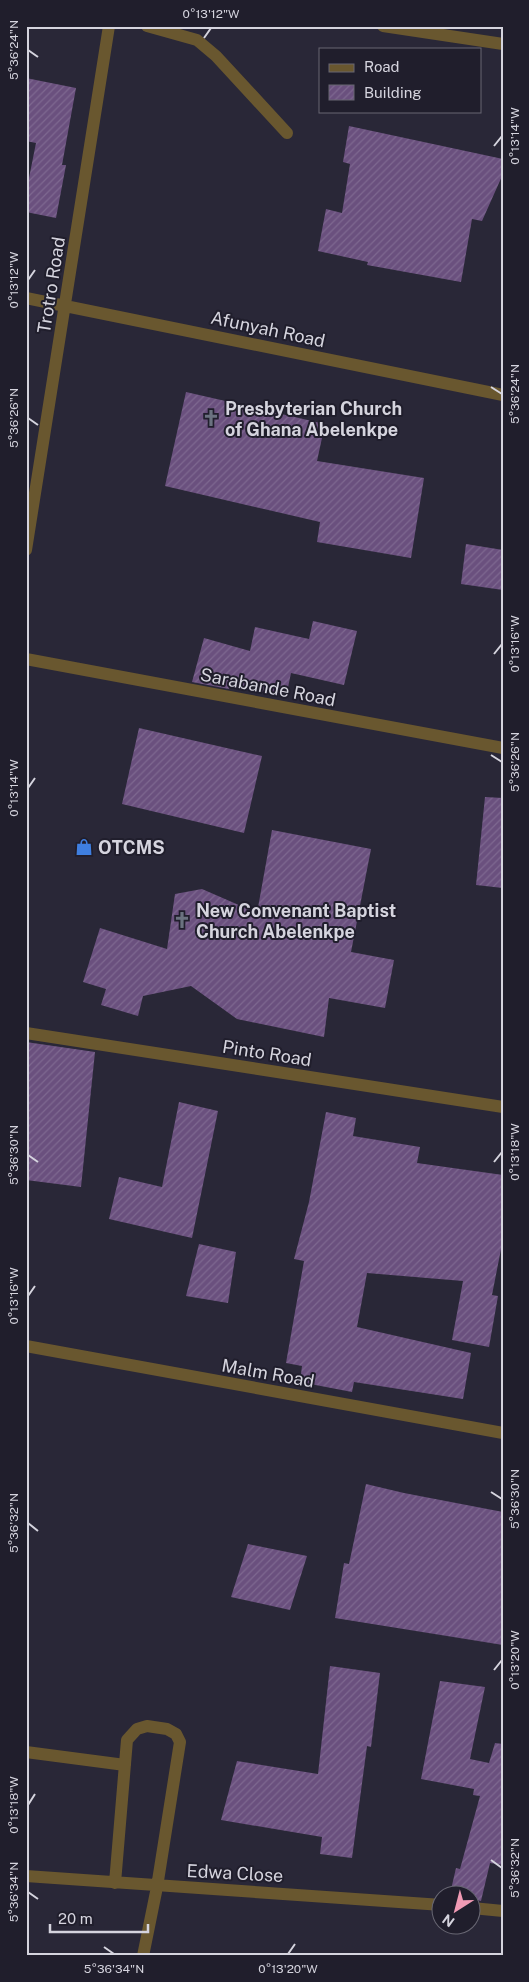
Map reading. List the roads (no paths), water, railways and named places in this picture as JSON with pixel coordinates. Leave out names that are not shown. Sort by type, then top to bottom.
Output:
[{"type":"street","name":"Trotro Road","points":[[26,550],[109,26]]},
{"type":"street","points":[[147,26],[197,40],[216,56],[287,133]]},
{"type":"street","points":[[383,26],[503,44]]},
{"type":"street","name":"Afunyah Road","points":[[26,298],[503,395]]},
{"type":"street","name":"Sarabande Road","points":[[26,659],[503,748]]},
{"type":"street","name":"Pinto Road","points":[[26,1033],[503,1107]]},
{"type":"street","name":"Malm Road","points":[[26,1346],[503,1433]]},
{"type":"street","points":[[115,1883],[127,1740],[137,1729],[146,1726],[167,1729],[176,1734],[180,1742],[158,1886],[144,1956]]},
{"type":"street","points":[[26,1752],[125,1765]]},
{"type":"street","name":"Edwa Close","points":[[26,1876],[432,1904]]},
{"type":"street","points":[[482,1909],[503,1911]]},
{"type":"place","name":"Presbyterian Church of Ghana Abelenkpe","points":[[211,418]]},
{"type":"place","name":"OTCMS","points":[[84,847]]},
{"type":"place","name":"New Convenant Baptist Church Abelenkpe","points":[[182,920]]}]
